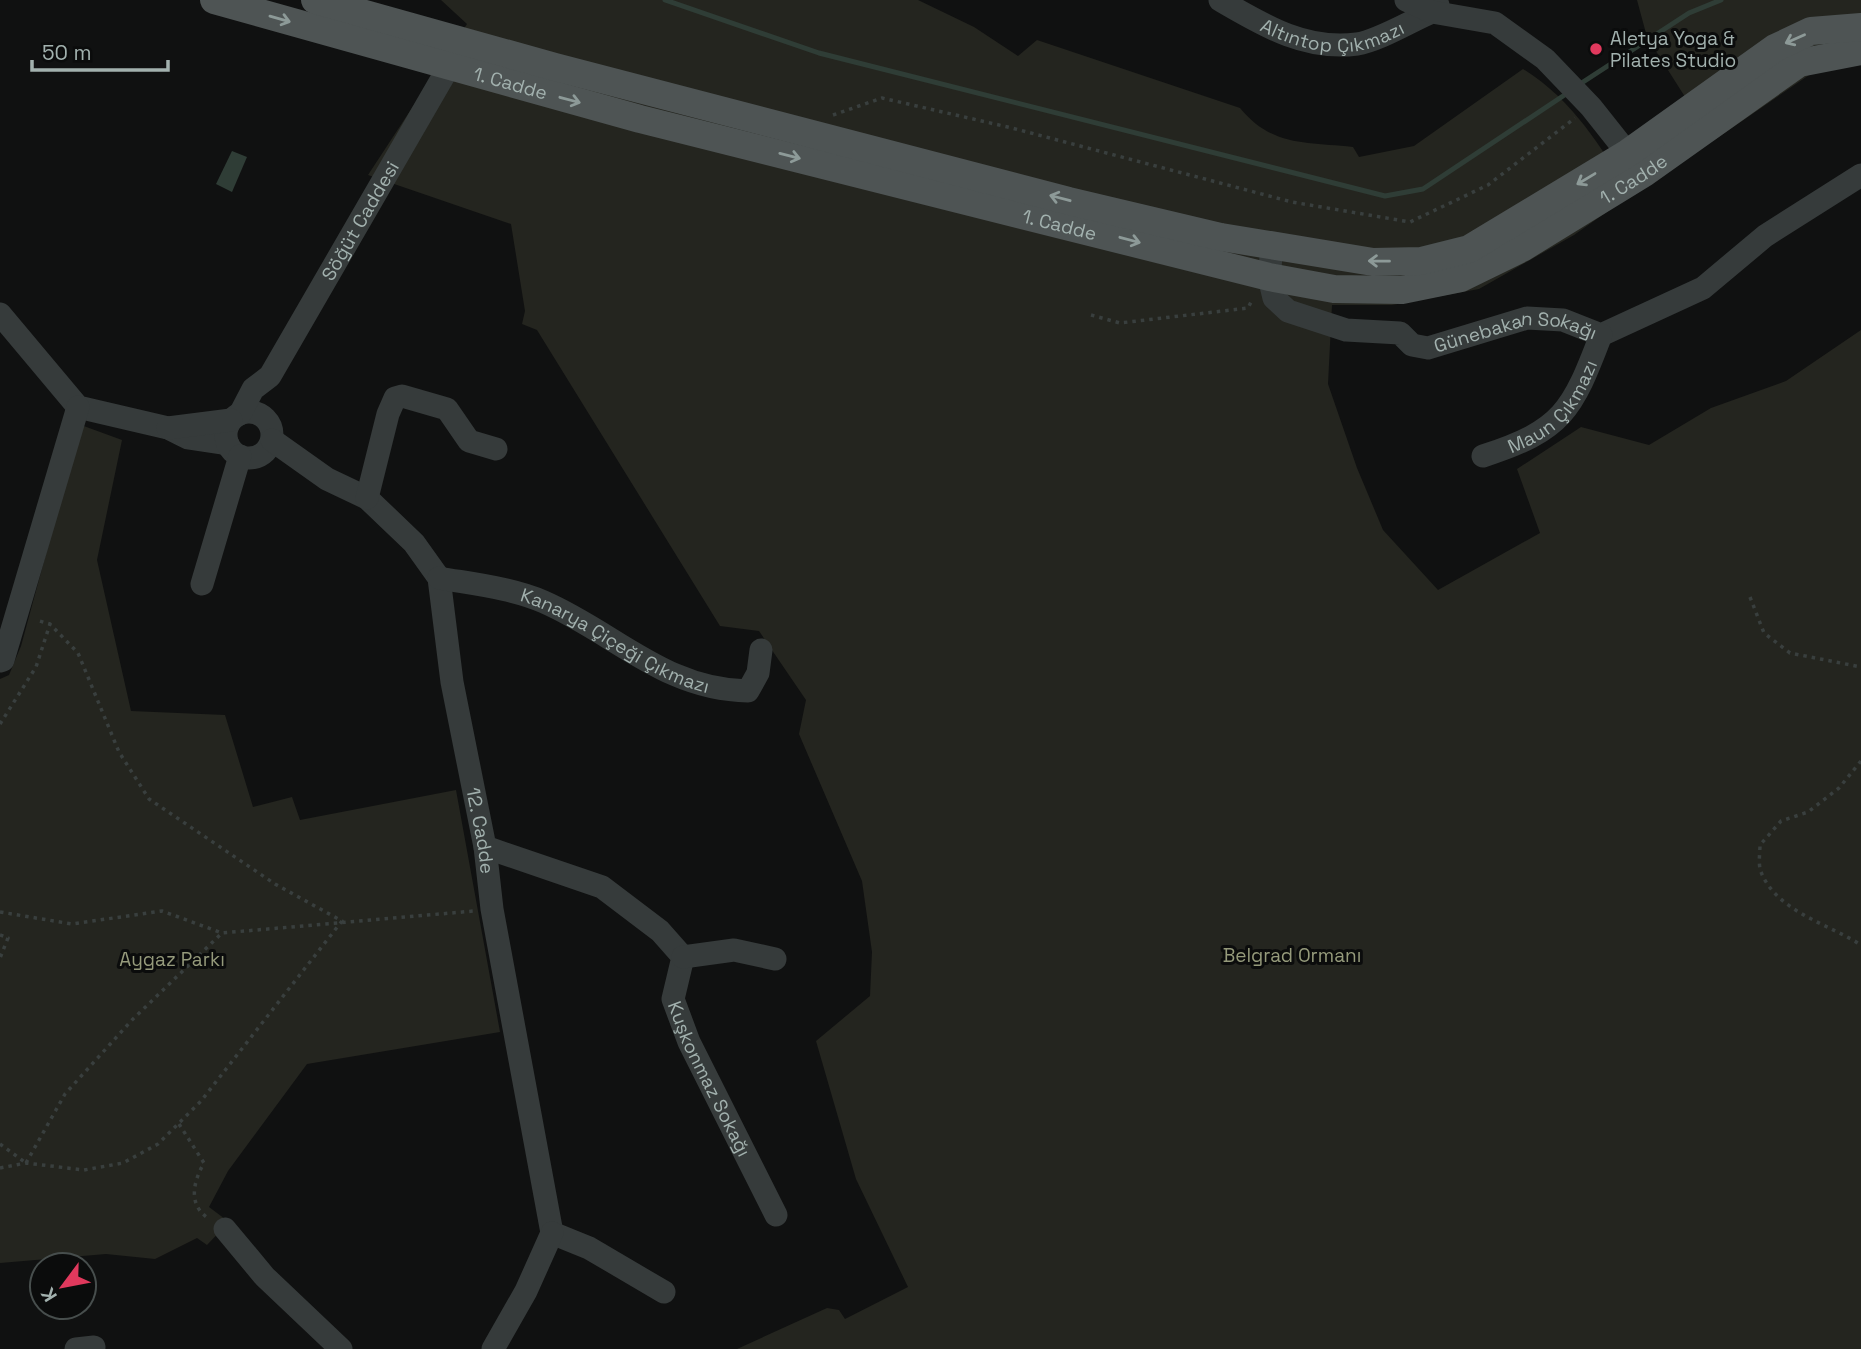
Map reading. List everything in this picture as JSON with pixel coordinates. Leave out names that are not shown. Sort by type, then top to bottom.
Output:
[{"type":"main road","name":"1. Cadde","points":[[214,0],[640,119],[1272,288],[1402,290],[1461,278],[1522,248],[1636,163],[1775,48],[1811,32],[1861,27]]},
{"type":"main road","name":"1. Cadde","points":[[314,0],[463,42],[1069,201],[1272,247],[1373,262],[1433,258],[1469,249],[1636,163],[1799,63],[1861,51]]},
{"type":"street","name":"Altıntop Çıkmazı","points":[[1220,0],[1273,30],[1316,45],[1359,44],[1438,6]]},
{"type":"street","points":[[1406,0],[1438,6],[1495,23],[1545,60],[1587,102],[1636,163]]},
{"type":"street","name":"Söğüt Caddesi","points":[[235,417],[253,389],[270,376],[463,42]]},
{"type":"street","name":"Günebakan Sokağı","points":[[1272,288],[1288,311],[1346,330],[1400,332],[1412,345],[1428,348],[1527,318],[1563,320],[1601,335],[1703,288],[1765,236],[1861,175]]},
{"type":"street","points":[[1272,247],[1272,288]]},
{"type":"street","points":[[0,314],[78,407],[168,428],[188,438],[254,444]]},
{"type":"street","name":"Maun Çıkmazı","points":[[1483,456],[1521,443],[1558,420],[1581,387],[1601,335]]},
{"type":"street","points":[[202,584],[254,444],[270,376]]},
{"type":"street","points":[[367,498],[388,414],[395,398],[402,396],[447,409],[469,441],[496,449]]},
{"type":"street","points":[[0,661],[3,660],[78,407]]},
{"type":"street","points":[[168,428],[252,412],[254,444]]},
{"type":"street","points":[[235,417],[226,432],[254,444]]},
{"type":"street","name":"12. Cadde","points":[[254,444],[293,472],[327,478],[367,498],[414,543],[439,578],[452,681],[485,847],[492,909],[552,1233]]},
{"type":"street","name":"Kanarya Çiçeği Çıkmazı","points":[[439,578],[544,602],[651,666],[718,691],[748,691],[758,673],[761,650]]},
{"type":"street","points":[[485,847],[602,887],[660,932],[683,957],[734,950],[775,958]]},
{"type":"street","name":"Kuşkonmaz Sokağı","points":[[683,957],[673,999],[689,1042],[776,1215]]},
{"type":"street","points":[[225,1229],[265,1277],[341,1349]]},
{"type":"street","points":[[493,1349],[526,1292],[552,1233],[598,1253],[664,1292]]},
{"type":"path","points":[[826,117],[882,98],[1012,128],[1292,202],[1410,222],[1488,185],[1587,102]]},
{"type":"path","points":[[1091,315],[1120,323],[1248,308],[1253,298],[1272,288]]},
{"type":"path","points":[[1750,597],[1764,633],[1790,653],[1861,667]]},
{"type":"path","points":[[16,615],[50,624],[78,653],[119,752],[149,799],[275,884],[342,921]]},
{"type":"path","points":[[0,724],[36,667],[50,624]]},
{"type":"path","points":[[1861,761],[1839,788],[1808,812],[1782,821],[1760,845],[1761,871],[1782,899],[1819,925],[1861,945]]},
{"type":"path","points":[[0,912],[72,923],[162,911],[222,933],[492,909]]},
{"type":"path","points":[[0,1168],[26,1163],[84,1170],[123,1163],[158,1144],[201,1101],[342,921]]},
{"type":"path","points":[[26,1163],[65,1094],[132,1020],[222,933]]},
{"type":"path","points":[[0,935],[8,938],[0,958]]},
{"type":"path","points":[[178,1124],[204,1163],[195,1177],[194,1196],[200,1212],[225,1229]]},
{"type":"path","points":[[0,1144],[26,1163]]},
{"type":"green space","name":"Belgrad Ormanı","points":[[441,0],[918,0],[974,27],[1018,56],[1037,40],[1240,108],[1252,121],[1277,136],[1305,143],[1353,147],[1359,157],[1414,146],[1523,69],[1557,95],[1584,125],[1631,195],[1574,235],[1479,289],[1392,305],[1332,305],[1328,384],[1357,468],[1383,530],[1438,590],[1540,533],[1517,469],[1581,427],[1649,445],[1711,408],[1786,381],[1861,330],[1861,1349],[737,1349],[827,1308],[839,1310],[845,1319],[908,1287],[856,1179],[816,1041],[870,996],[872,952],[862,881],[799,734],[806,700],[759,631],[720,626],[537,330],[522,324],[525,311],[511,224],[368,175],[467,24]]},
{"type":"green space","points":[[1637,0],[1861,0],[1861,62],[1812,73],[1713,141],[1647,37]]},
{"type":"green space","name":"Aygaz Parkı","points":[[81,425],[122,440],[97,560],[131,711],[225,715],[253,807],[292,797],[300,820],[456,790],[500,1032],[307,1064],[228,1171],[209,1207],[229,1222],[207,1245],[197,1238],[155,1259],[98,1255],[98,1251],[28,1251],[28,1261],[0,1263],[0,679],[9,675],[21,646]]},
{"type":"shaded area","points":[[232,151],[247,157],[232,192],[216,184]]},
{"type":"waterway","points":[[665,0],[819,53],[1385,196],[1423,189],[1569,92]]},
{"type":"waterway","points":[[1580,84],[1689,13],[1721,0]]},
{"type":"place","name":"Aletya Yoga & Pilates Studio","points":[[1596,49]]}]
